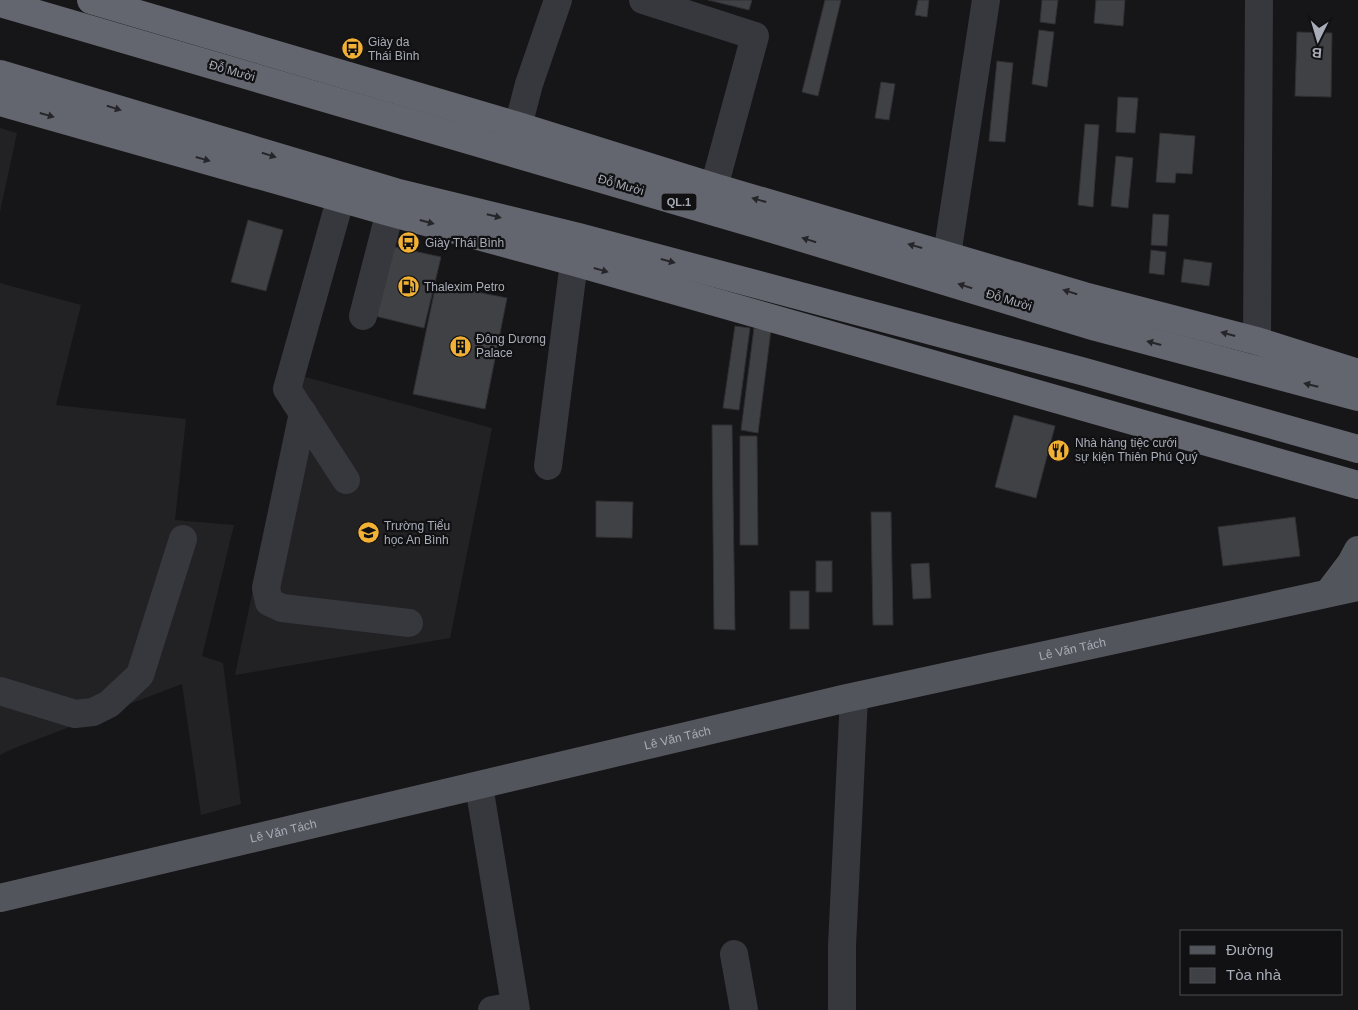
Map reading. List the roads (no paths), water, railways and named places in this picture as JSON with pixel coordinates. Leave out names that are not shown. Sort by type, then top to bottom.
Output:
[{"type":"highway","name":"Đỗ Mười","points":[[91,0],[518,126],[714,188],[1084,296],[1256,341],[1358,373]]},
{"type":"highway","name":"Đỗ Mười","points":[[0,3],[776,230],[1096,327],[1358,397]]},
{"type":"highway","points":[[0,74],[574,262],[1358,485]]},
{"type":"highway","points":[[0,102],[344,188]]},
{"type":"highway","points":[[392,202],[579,237],[1047,362],[1358,449]]},
{"type":"main road","points":[[1329,592],[1351,563],[1358,550]]},
{"type":"main road","name":"Lê Văn Tách","points":[[0,898],[854,697],[1358,587]]},
{"type":"street","points":[[518,126],[558,0]]},
{"type":"street","points":[[643,0],[755,36],[714,188]]},
{"type":"street","points":[[947,255],[986,0]]},
{"type":"street","points":[[1256,341],[1260,0]]},
{"type":"street","points":[[344,188],[286,389],[346,480]]},
{"type":"street","points":[[363,316],[392,202]]},
{"type":"street","points":[[548,466],[574,262]]},
{"type":"street","points":[[303,413],[266,588],[269,602],[282,608],[409,623]]},
{"type":"street","points":[[0,691],[75,714],[93,712],[109,704],[140,676],[183,540]]},
{"type":"street","points":[[842,1010],[842,946],[854,697]]},
{"type":"street","points":[[479,786],[508,1009]]},
{"type":"street","points":[[734,954],[744,1010]]},
{"type":"place","name":"Giày da Thái Bình","points":[[352,49]]},
{"type":"place","name":"Giày Thái Bình","points":[[409,243]]},
{"type":"place","name":"Thalexim Petro","points":[[408,287]]},
{"type":"place","name":"Đông Dương Palace","points":[[460,346]]},
{"type":"place","name":"Nhà hàng tiệc cưới sự kiện Thiên Phú Quý","points":[[1059,450]]},
{"type":"place","name":"Trường Tiểu học An Bình","points":[[368,533]]}]
